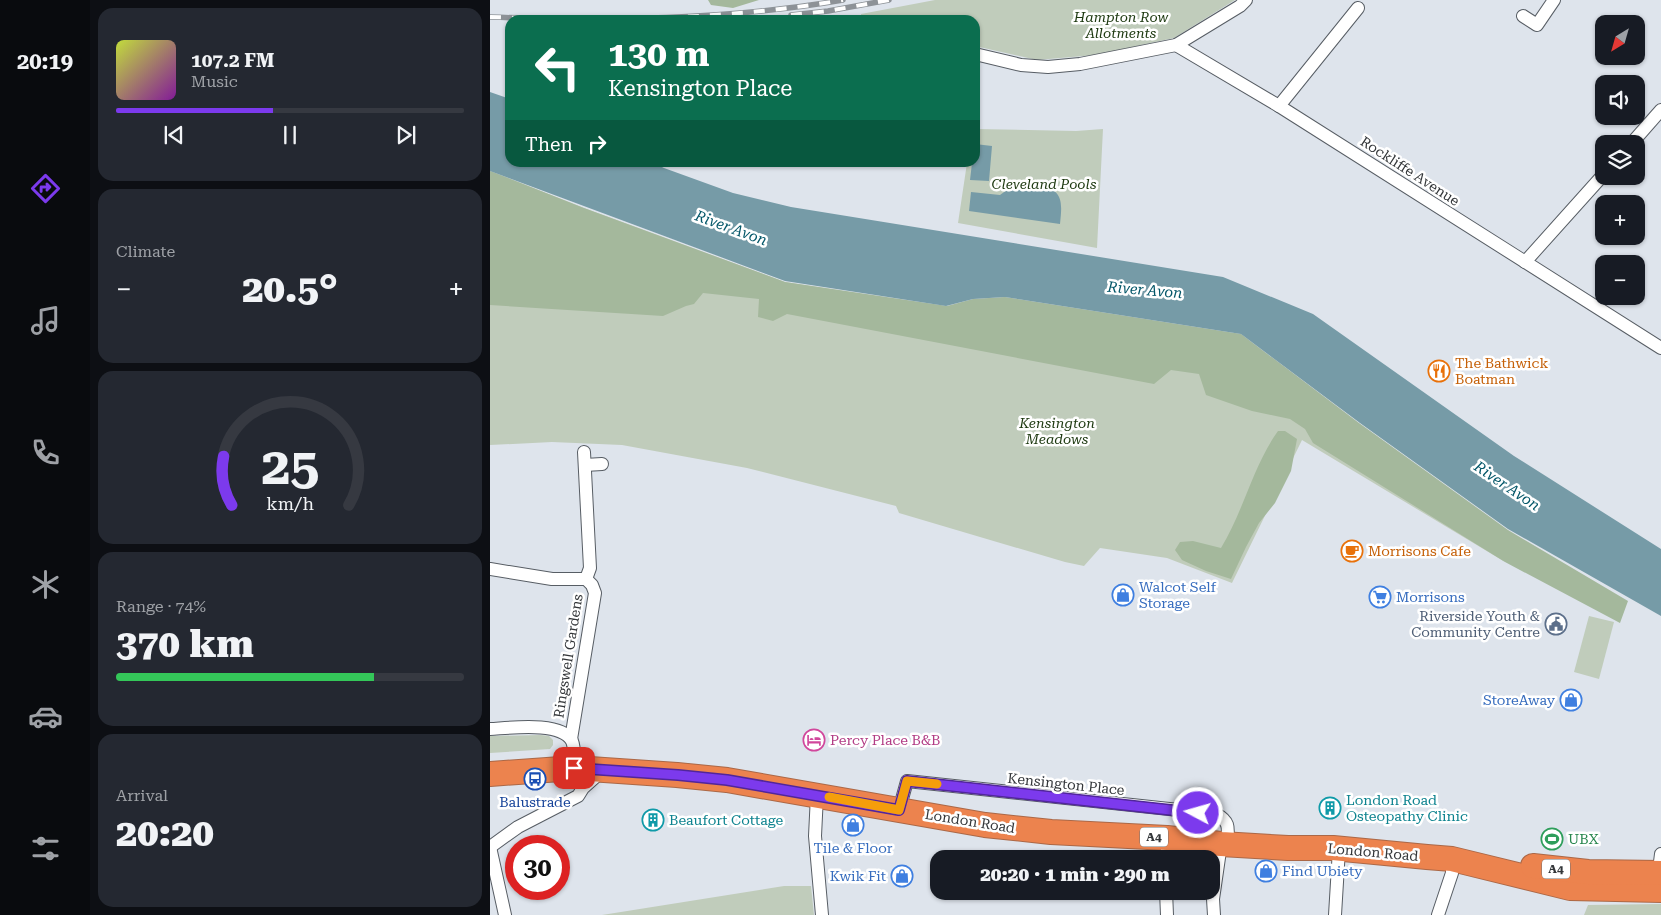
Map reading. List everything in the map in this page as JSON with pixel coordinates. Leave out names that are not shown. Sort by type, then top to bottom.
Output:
[{"type":"highway","name":"London Road","points":[[490,774],[574,768],[727,780],[985,824],[1167,848],[1224,844],[1339,849],[1452,859],[1483,858],[1523,865],[1588,872],[1660,876]]},
{"type":"street","points":[[980,55],[1021,64],[1048,66],[1080,64],[1176,45],[1240,6],[1246,0]]},
{"type":"street","points":[[1523,16],[1537,26],[1554,0]]},
{"type":"street","points":[[1279,106],[1358,8]]},
{"type":"street","name":"Rockliffe Avenue","points":[[1176,45],[1279,106],[1661,348]]},
{"type":"street","points":[[1639,135],[1661,110]]},
{"type":"street","points":[[1525,262],[1595,184]]},
{"type":"street","name":"Ringswell Gardens","points":[[584,452],[590,568],[586,579]]},
{"type":"street","points":[[585,466],[602,464]]},
{"type":"street","name":"Ringswell Gardens","points":[[490,569],[552,579],[586,579],[592,584],[595,593],[571,739],[574,768]]},
{"type":"street","points":[[490,729],[546,727],[560,731],[571,739]]},
{"type":"street","points":[[505,915],[490,847],[518,827],[578,796],[587,784],[604,770]]},
{"type":"street","name":"Kensington Place","points":[[899,810],[907,781],[1216,814],[1224,819],[1228,826],[1224,844]]},
{"type":"street","points":[[818,795],[815,836],[822,915]]},
{"type":"street","points":[[1214,915],[1212,899],[1224,844]]},
{"type":"street","points":[[1335,915],[1339,849]]},
{"type":"street","points":[[1438,915],[1452,872],[1452,859]]},
{"type":"street","points":[[1166,900],[1167,915]]},
{"type":"green space","points":[[708,0],[759,0],[733,8],[711,5]]},
{"type":"green space","name":"Hampton Row Allotments","points":[[935,0],[1235,0],[1174,38],[1095,55],[1037,60],[980,47],[980,15],[861,14]]},
{"type":"green space","name":"Cleveland Pools","points":[[980,129],[1076,131],[1103,129],[1097,248],[958,223],[966,167],[980,167]]},
{"type":"green space","name":"Kensington Meadows","points":[[490,171],[584,208],[785,282],[948,307],[1241,334],[1505,562],[1302,440],[1232,583],[1167,558],[1100,548],[1084,566],[1065,562],[899,513],[896,506],[747,468],[622,445],[552,442],[490,445]]},
{"type":"green space","points":[[490,171],[584,208],[785,282],[947,306],[973,299],[1005,297],[1241,334],[1359,423],[1508,530],[1628,601],[1620,623],[1505,562],[1313,443],[1305,429],[1290,419],[1252,411],[1206,395],[1199,374],[1171,370],[1154,384],[787,314],[773,321],[758,317],[759,299],[703,293],[694,304],[663,316],[490,305]]},
{"type":"green space","points":[[1278,431],[1285,431],[1297,439],[1291,471],[1275,503],[1259,523],[1231,579],[1206,571],[1182,560],[1175,550],[1180,542],[1193,541],[1221,548],[1236,519],[1255,473]]},
{"type":"green space","points":[[1589,616],[1614,622],[1599,679],[1574,672]]},
{"type":"green space","points":[[490,736],[549,736],[553,740],[553,745],[550,749],[490,753]]},
{"type":"green space","points":[[784,886],[811,886],[814,915],[602,915]]},
{"type":"green space","points":[[1661,904],[1661,915],[1584,915],[1588,905]]},
{"type":"water","name":"River Avon","points":[[490,92],[505,97],[505,167],[662,167],[733,193],[791,207],[1223,277],[1313,314],[1514,456],[1661,549],[1661,616],[1508,529],[1360,423],[1241,334],[1005,297],[973,299],[946,306],[785,281],[490,171]]},
{"type":"water","points":[[980,145],[992,146],[989,181],[970,180],[972,167],[980,167]]},
{"type":"water","name":"Cleveland Pools","points":[[1034,181],[1050,188],[1059,196],[1061,207],[1060,224],[969,211],[971,192],[1000,195],[1016,186]]},
{"type":"railway","points":[[711,15],[755,12],[843,0]]},
{"type":"railway","points":[[791,15],[828,11],[889,0]]},
{"type":"railway","points":[[490,17],[505,17]]},
{"type":"slow traffic","points":[[829,797],[899,810],[907,781],[937,784]]},
{"type":"place","name":"The Bathwick Boatman","points":[[1439,371]]},
{"type":"place","name":"Morrisons Cafe","points":[[1352,551]]},
{"type":"place","name":"Walcot Self Storage","points":[[1123,595]]},
{"type":"place","name":"Morrisons","points":[[1380,597]]},
{"type":"place","name":"Riverside Youth & Community Centre","points":[[1556,624]]},
{"type":"place","name":"StoreAway","points":[[1571,700]]},
{"type":"place","name":"Percy Place B&B","points":[[814,740]]},
{"type":"place","name":"Balustrade","points":[[535,779]]},
{"type":"place","name":"London Road Osteopathy Clinic","points":[[1330,808]]},
{"type":"place","name":"Beaufort Cottage","points":[[653,820]]},
{"type":"place","name":"Tile & Floor","points":[[853,825]]},
{"type":"place","name":"UBX","points":[[1552,839]]},
{"type":"place","name":"Find Ubiety","points":[[1266,871]]},
{"type":"place","name":"Kwik Fit","points":[[902,876]]},
{"type":"route","points":[[574,768],[727,780],[899,810],[907,781],[1198,813]]}]
